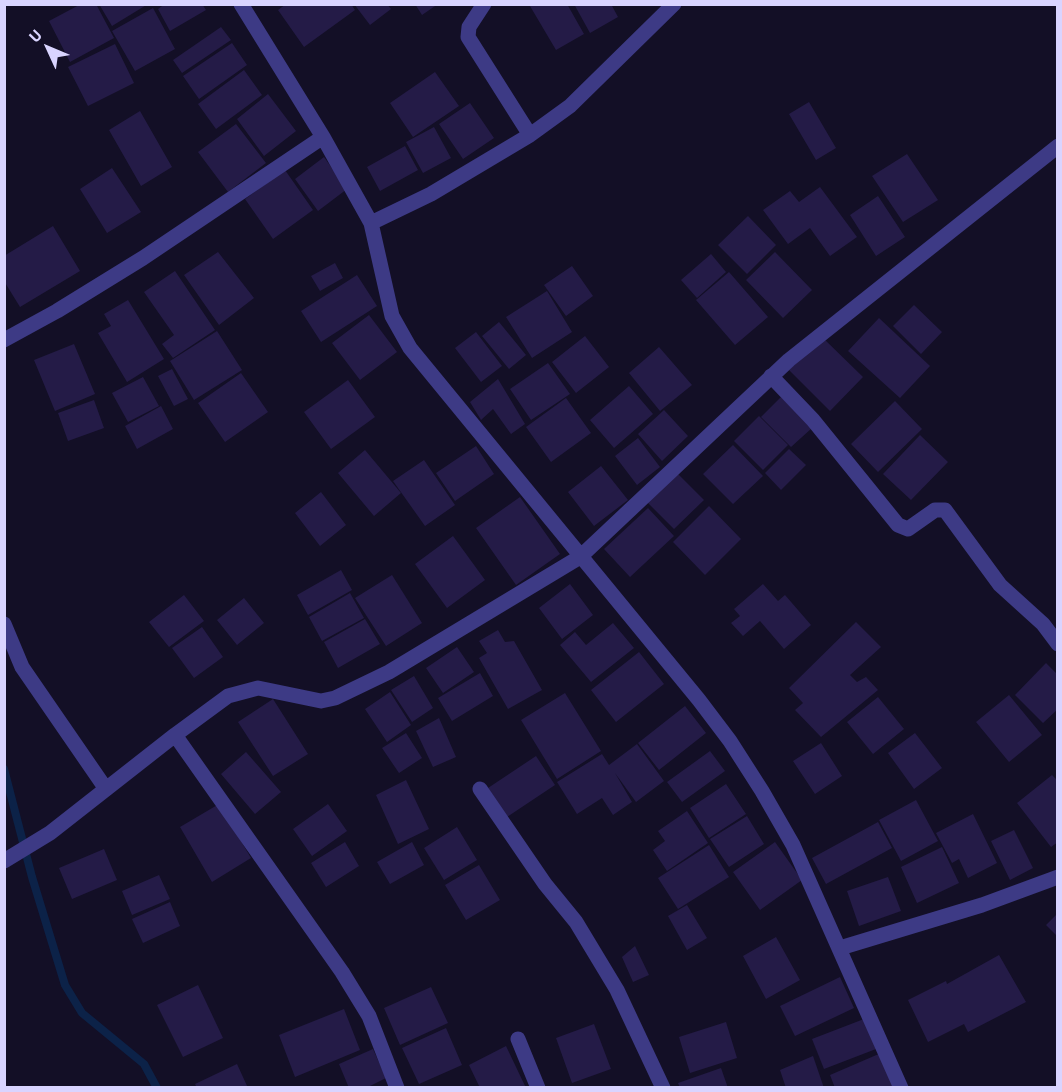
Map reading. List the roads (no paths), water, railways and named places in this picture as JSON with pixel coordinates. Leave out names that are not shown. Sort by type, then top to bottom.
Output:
[{"type":"street","points":[[241,4],[323,137],[371,223],[392,316],[410,348],[730,741],[793,845],[901,1088]]},
{"type":"street","points":[[484,4],[469,27],[468,37],[530,135]]},
{"type":"street","points":[[371,223],[441,189],[530,135],[570,106],[674,4]]},
{"type":"street","points":[[4,340],[57,311],[142,258],[323,137]]},
{"type":"street","points":[[4,861],[50,833],[219,702],[245,690],[272,690],[321,701],[335,698],[389,672],[580,557],[771,376],[1058,146]]},
{"type":"street","points":[[771,376],[813,420],[898,525],[908,530],[935,510],[945,510],[1000,585],[1042,624],[1058,644]]},
{"type":"street","points":[[4,624],[22,668],[106,789]]},
{"type":"street","points":[[175,735],[342,972],[369,1016],[397,1088]]},
{"type":"street","points":[[480,789],[545,884],[576,922],[617,990],[663,1088]]},
{"type":"street","points":[[840,948],[982,905],[1058,877]]},
{"type":"street","points":[[519,1039],[538,1088]]},
{"type":"waterway","points":[[4,769],[32,877],[65,985],[82,1013],[144,1064],[157,1088]]}]
